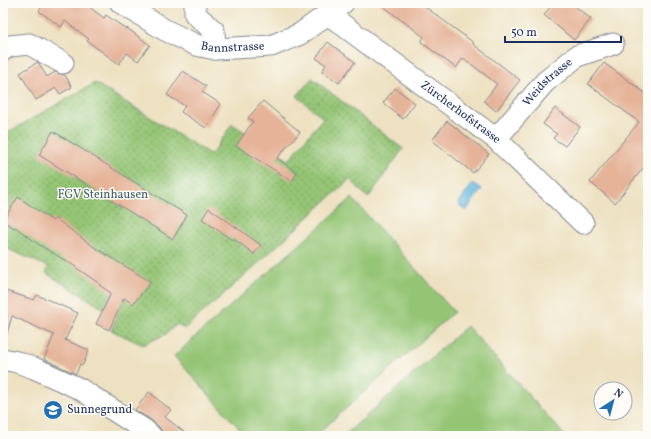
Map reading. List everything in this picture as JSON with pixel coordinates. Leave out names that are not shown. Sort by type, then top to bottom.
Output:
[{"type":"street","name":"Bannstrasse","points":[[121,3],[165,30],[196,45],[215,49],[270,46],[300,34],[336,9]]},
{"type":"street","points":[[195,3],[195,14],[214,31],[215,49]]},
{"type":"street","name":"Zürcherhofstrasse","points":[[336,9],[496,139],[583,223]]},
{"type":"street","points":[[3,50],[10,46],[29,44],[63,63]]},
{"type":"street","name":"Weidstrasse","points":[[496,139],[545,82],[577,56],[613,44]]},
{"type":"street","points":[[3,359],[34,368],[80,390],[143,429],[151,436]]},
{"type":"green space","name":"FGV Steinhausen","points":[[312,78],[403,149],[368,198],[350,179],[184,329],[177,324],[166,334],[143,345],[111,330],[117,317],[46,273],[49,267],[3,247],[3,135],[95,83],[211,155],[232,124],[289,160],[323,118],[297,96]]},
{"type":"green space","points":[[352,198],[454,312],[315,436],[246,436],[174,356]]},
{"type":"green space","points":[[467,326],[565,436],[344,436]]},
{"type":"water","points":[[473,183],[482,189],[466,211],[458,204]]},
{"type":"building","points":[[44,3],[84,3],[104,18],[106,15],[126,29],[127,28],[150,45],[138,61],[127,53],[119,64],[87,41],[89,39],[65,21],[61,27],[39,11]]},
{"type":"building","points":[[379,3],[420,3],[474,43],[473,44],[520,80],[496,111],[484,101],[497,84],[463,58],[456,68],[421,42],[424,37]]},
{"type":"building","points":[[553,3],[571,3],[591,19],[574,40],[544,15]]},
{"type":"building","points":[[328,42],[355,62],[339,83],[322,71],[326,65],[316,58]]},
{"type":"building","points":[[38,62],[47,77],[55,72],[65,75],[72,87],[60,94],[56,88],[36,100],[20,73]]},
{"type":"building","points":[[604,63],[648,95],[648,162],[615,203],[590,182],[639,122],[588,84]]},
{"type":"building","points":[[183,71],[206,86],[202,92],[221,104],[206,128],[181,112],[185,106],[167,95]]},
{"type":"building","points":[[395,88],[415,103],[403,119],[383,103]]},
{"type":"building","points":[[263,101],[300,132],[277,158],[297,173],[292,181],[236,146],[253,121],[248,118]]},
{"type":"building","points":[[555,108],[580,127],[565,146],[553,138],[557,134],[543,124]]},
{"type":"building","points":[[447,121],[489,154],[473,173],[432,140]]},
{"type":"building","points":[[53,131],[187,215],[173,239],[39,155]]},
{"type":"building","points":[[18,197],[53,221],[55,218],[94,247],[151,282],[133,304],[124,298],[109,330],[96,324],[111,293],[76,267],[38,244],[15,227],[14,228],[3,221]]},
{"type":"building","points":[[209,208],[261,245],[254,254],[233,238],[232,240],[202,219]]},
{"type":"building","points":[[3,290],[34,300],[37,295],[78,313],[65,340],[89,350],[83,365],[80,364],[76,374],[44,359],[54,335],[12,316],[6,337],[3,336]]},
{"type":"building","points":[[149,392],[171,410],[165,417],[189,436],[163,436],[159,427],[150,419],[135,410]]},
{"type":"place","name":"Sunnegrund","points":[[53,410]]}]
